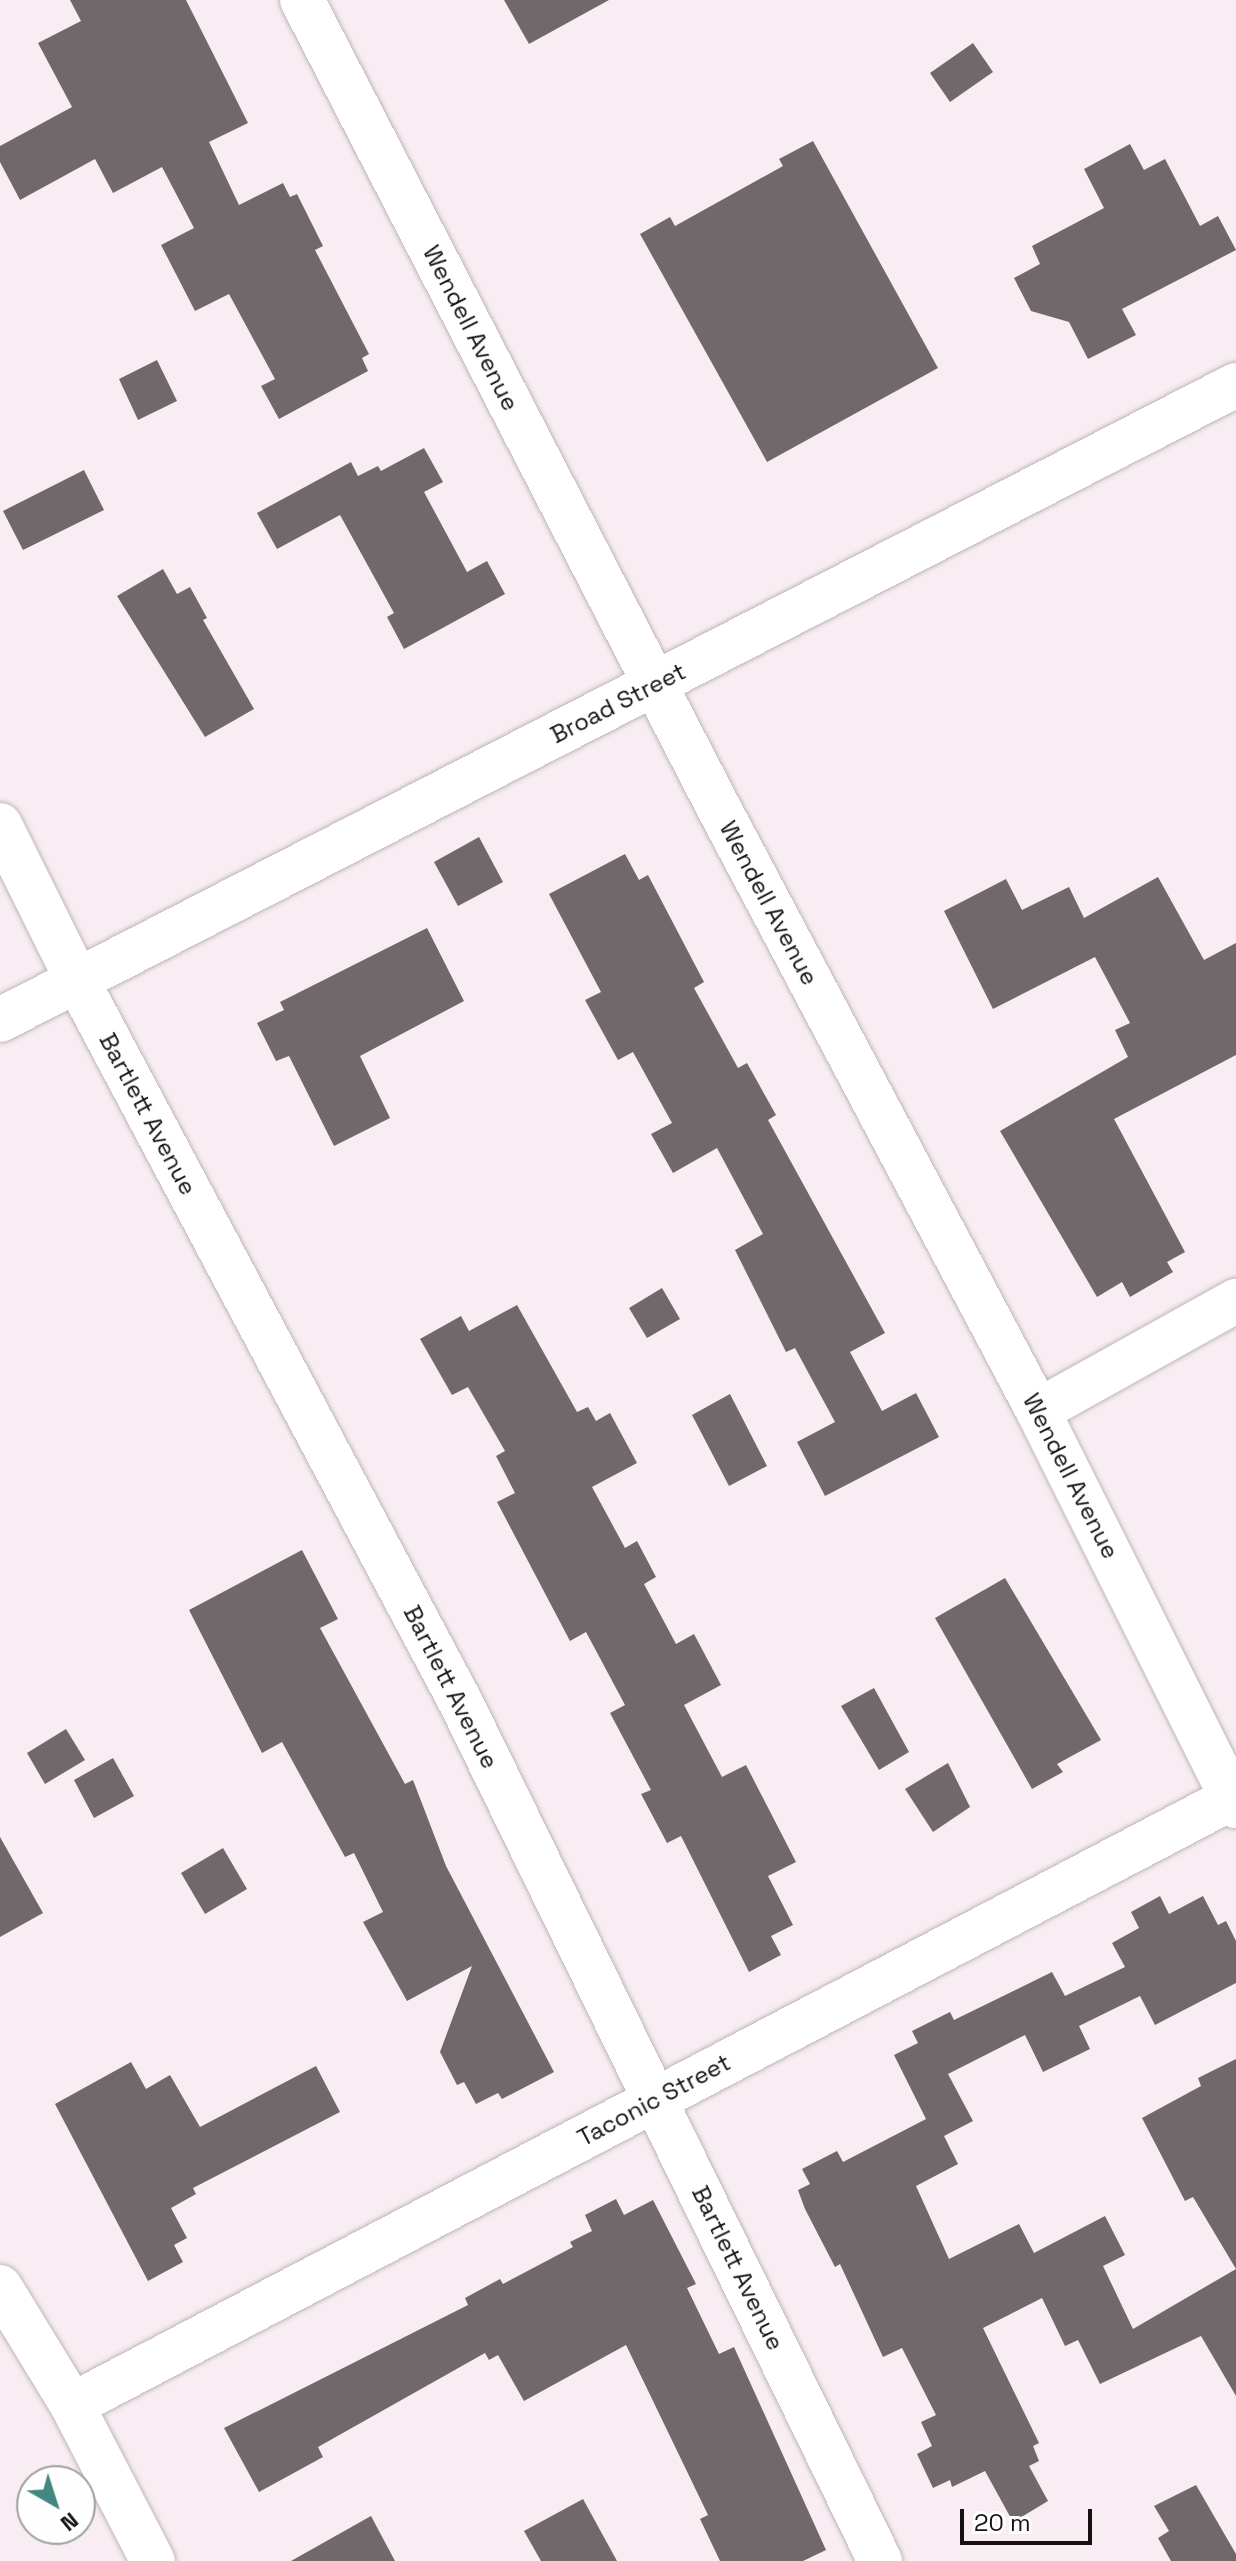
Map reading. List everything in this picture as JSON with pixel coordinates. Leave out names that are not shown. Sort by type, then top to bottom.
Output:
[{"type":"street","name":"Wendell Avenue","points":[[302,0],[1038,1411],[1235,1800]]},
{"type":"street","name":"Broad Street","points":[[0,1020],[1236,385]]},
{"type":"street","name":"Bartlett Avenue","points":[[0,825],[77,980],[462,1705],[880,2561]]},
{"type":"street","points":[[1038,1411],[1236,1301]]},
{"type":"street","name":"Taconic Street","points":[[72,2405],[1235,1800]]},
{"type":"street","points":[[0,2287],[72,2405],[153,2561]]},
{"type":"building","points":[[70,0],[186,0],[248,123],[209,142],[239,205],[283,183],[290,197],[297,194],[323,246],[315,250],[369,354],[362,358],[368,371],[279,419],[261,386],[275,379],[229,294],[195,311],[161,245],[194,228],[162,167],[113,193],[95,159],[20,200],[0,162],[0,146],[72,107],[38,43],[81,21]]},
{"type":"building","points":[[504,0],[609,0],[529,44]]},
{"type":"building","points":[[973,43],[993,72],[950,102],[930,73]]},
{"type":"building","points":[[813,141],[938,368],[767,462],[640,234],[670,217],[675,226],[783,166],[779,159]]},
{"type":"building","points":[[1130,144],[1144,170],[1165,159],[1200,226],[1218,216],[1236,250],[1122,309],[1136,335],[1088,359],[1069,322],[1031,311],[1014,278],[1040,264],[1032,246],[1104,208],[1084,169]]},
{"type":"building","points":[[157,360],[177,401],[138,420],[119,379]]},
{"type":"building","points":[[424,448],[443,482],[424,492],[467,572],[487,561],[505,594],[404,649],[387,617],[394,613],[340,515],[277,549],[257,513],[351,462],[358,476],[378,466],[381,471]]},
{"type":"building","points":[[84,470],[104,510],[23,550],[3,511]]},
{"type":"building","points":[[163,569],[177,594],[190,587],[207,618],[203,620],[254,709],[205,737],[117,596]]},
{"type":"building","points":[[479,837],[503,882],[458,906],[434,862]]},
{"type":"building","points":[[625,854],[639,880],[648,875],[704,982],[694,988],[738,1068],[747,1063],[776,1115],[768,1120],[885,1333],[850,1352],[882,1411],[916,1393],[939,1437],[825,1496],[797,1442],[835,1422],[795,1348],[786,1352],[735,1250],[763,1234],[717,1148],[673,1173],[651,1134],[672,1123],[633,1052],[618,1060],[585,1000],[601,992],[549,894]]},
{"type":"building","points":[[1158,877],[1204,960],[1236,943],[1236,1055],[1114,1119],[1185,1252],[1167,1262],[1173,1272],[1130,1297],[1122,1282],[1097,1297],[1000,1131],[1128,1057],[1115,1030],[1130,1023],[1095,957],[993,1009],[944,911],[1006,879],[1022,910],[1069,887],[1084,918]]},
{"type":"building","points":[[427,928],[464,1001],[360,1056],[390,1118],[334,1146],[289,1056],[276,1061],[257,1023],[284,1010],[280,1002]]},
{"type":"building","points":[[662,1288],[680,1319],[647,1338],[629,1308]]},
{"type":"building","points":[[517,1305],[577,1412],[588,1407],[596,1421],[610,1413],[637,1463],[592,1487],[625,1548],[637,1541],[656,1577],[644,1584],[676,1644],[694,1634],[721,1685],[684,1705],[722,1777],[746,1765],[796,1862],[768,1876],[793,1925],[771,1936],[781,1955],[749,1972],[681,1836],[667,1843],[641,1794],[651,1790],[610,1713],[625,1705],[586,1632],[570,1641],[497,1502],[515,1493],[496,1456],[505,1451],[468,1387],[452,1395],[420,1339],[461,1316],[469,1331]]},
{"type":"building","points":[[730,1394],[767,1466],[729,1486],[692,1415]]},
{"type":"building","points":[[302,1550],[338,1619],[320,1628],[405,1784],[413,1780],[446,1866],[554,2072],[502,2099],[498,2093],[476,2104],[464,2082],[457,2085],[440,2052],[472,1966],[407,2001],[363,1922],[383,1912],[354,1853],[345,1857],[282,1742],[262,1753],[189,1610]]},
{"type":"building","points":[[1005,1578],[1101,1740],[1057,1764],[1063,1772],[1032,1789],[935,1618]]},
{"type":"building","points":[[874,1688],[909,1752],[879,1770],[841,1706]]},
{"type":"building","points":[[66,1729],[85,1760],[45,1784],[27,1753]]},
{"type":"building","points":[[113,1758],[134,1796],[94,1818],[74,1780]]},
{"type":"building","points":[[948,1763],[970,1807],[933,1832],[905,1789]]},
{"type":"building","points":[[0,1837],[43,1913],[0,1937]]},
{"type":"building","points":[[223,1848],[247,1889],[205,1914],[181,1873]]},
{"type":"building","points":[[1160,1896],[1169,1914],[1203,1896],[1218,1925],[1226,1921],[1236,1941],[1236,1983],[1155,2025],[1140,1996],[1079,2026],[1090,2049],[1043,2072],[1025,2035],[948,2074],[973,2121],[944,2136],[958,2164],[916,2186],[949,2259],[1019,2224],[1034,2253],[1105,2216],[1125,2255],[1103,2266],[1133,2329],[1236,2269],[1236,2396],[1201,2336],[1100,2384],[1078,2340],[1065,2346],[1042,2298],[983,2328],[1039,2443],[1033,2446],[1039,2461],[1029,2466],[1048,2501],[1013,2522],[985,2471],[952,2487],[950,2480],[933,2488],[917,2454],[932,2446],[921,2422],[936,2415],[902,2348],[883,2357],[840,2264],[835,2267],[805,2209],[798,2190],[810,2184],[802,2169],[837,2151],[843,2162],[926,2119],[894,2055],[918,2043],[912,2031],[950,2012],[954,2020],[1052,1972],[1065,1996],[1125,1967],[1112,1943],[1139,1928],[1131,1912]]},
{"type":"building","points":[[1236,2059],[1236,2269],[1193,2197],[1185,2201],[1142,2118],[1201,2086],[1198,2078]]},
{"type":"building","points":[[131,2062],[146,2089],[170,2075],[200,2127],[316,2066],[340,2112],[193,2188],[196,2194],[171,2208],[187,2238],[174,2245],[183,2262],[148,2281],[55,2104]]},
{"type":"building","points":[[616,2199],[624,2215],[653,2200],[696,2284],[687,2288],[719,2354],[734,2347],[826,2550],[803,2561],[720,2561],[700,2519],[708,2515],[626,2345],[524,2401],[498,2355],[489,2360],[485,2353],[318,2447],[323,2457],[259,2492],[224,2428],[468,2305],[465,2298],[500,2279],[503,2284],[573,2247],[570,2242],[592,2231],[585,2215]]},
{"type":"building","points":[[1196,2485],[1236,2554],[1236,2561],[1171,2561],[1158,2538],[1169,2531],[1154,2506]]},
{"type":"building","points":[[583,2499],[617,2561],[541,2561],[524,2531]]},
{"type":"building","points":[[371,2516],[395,2561],[291,2561]]}]
